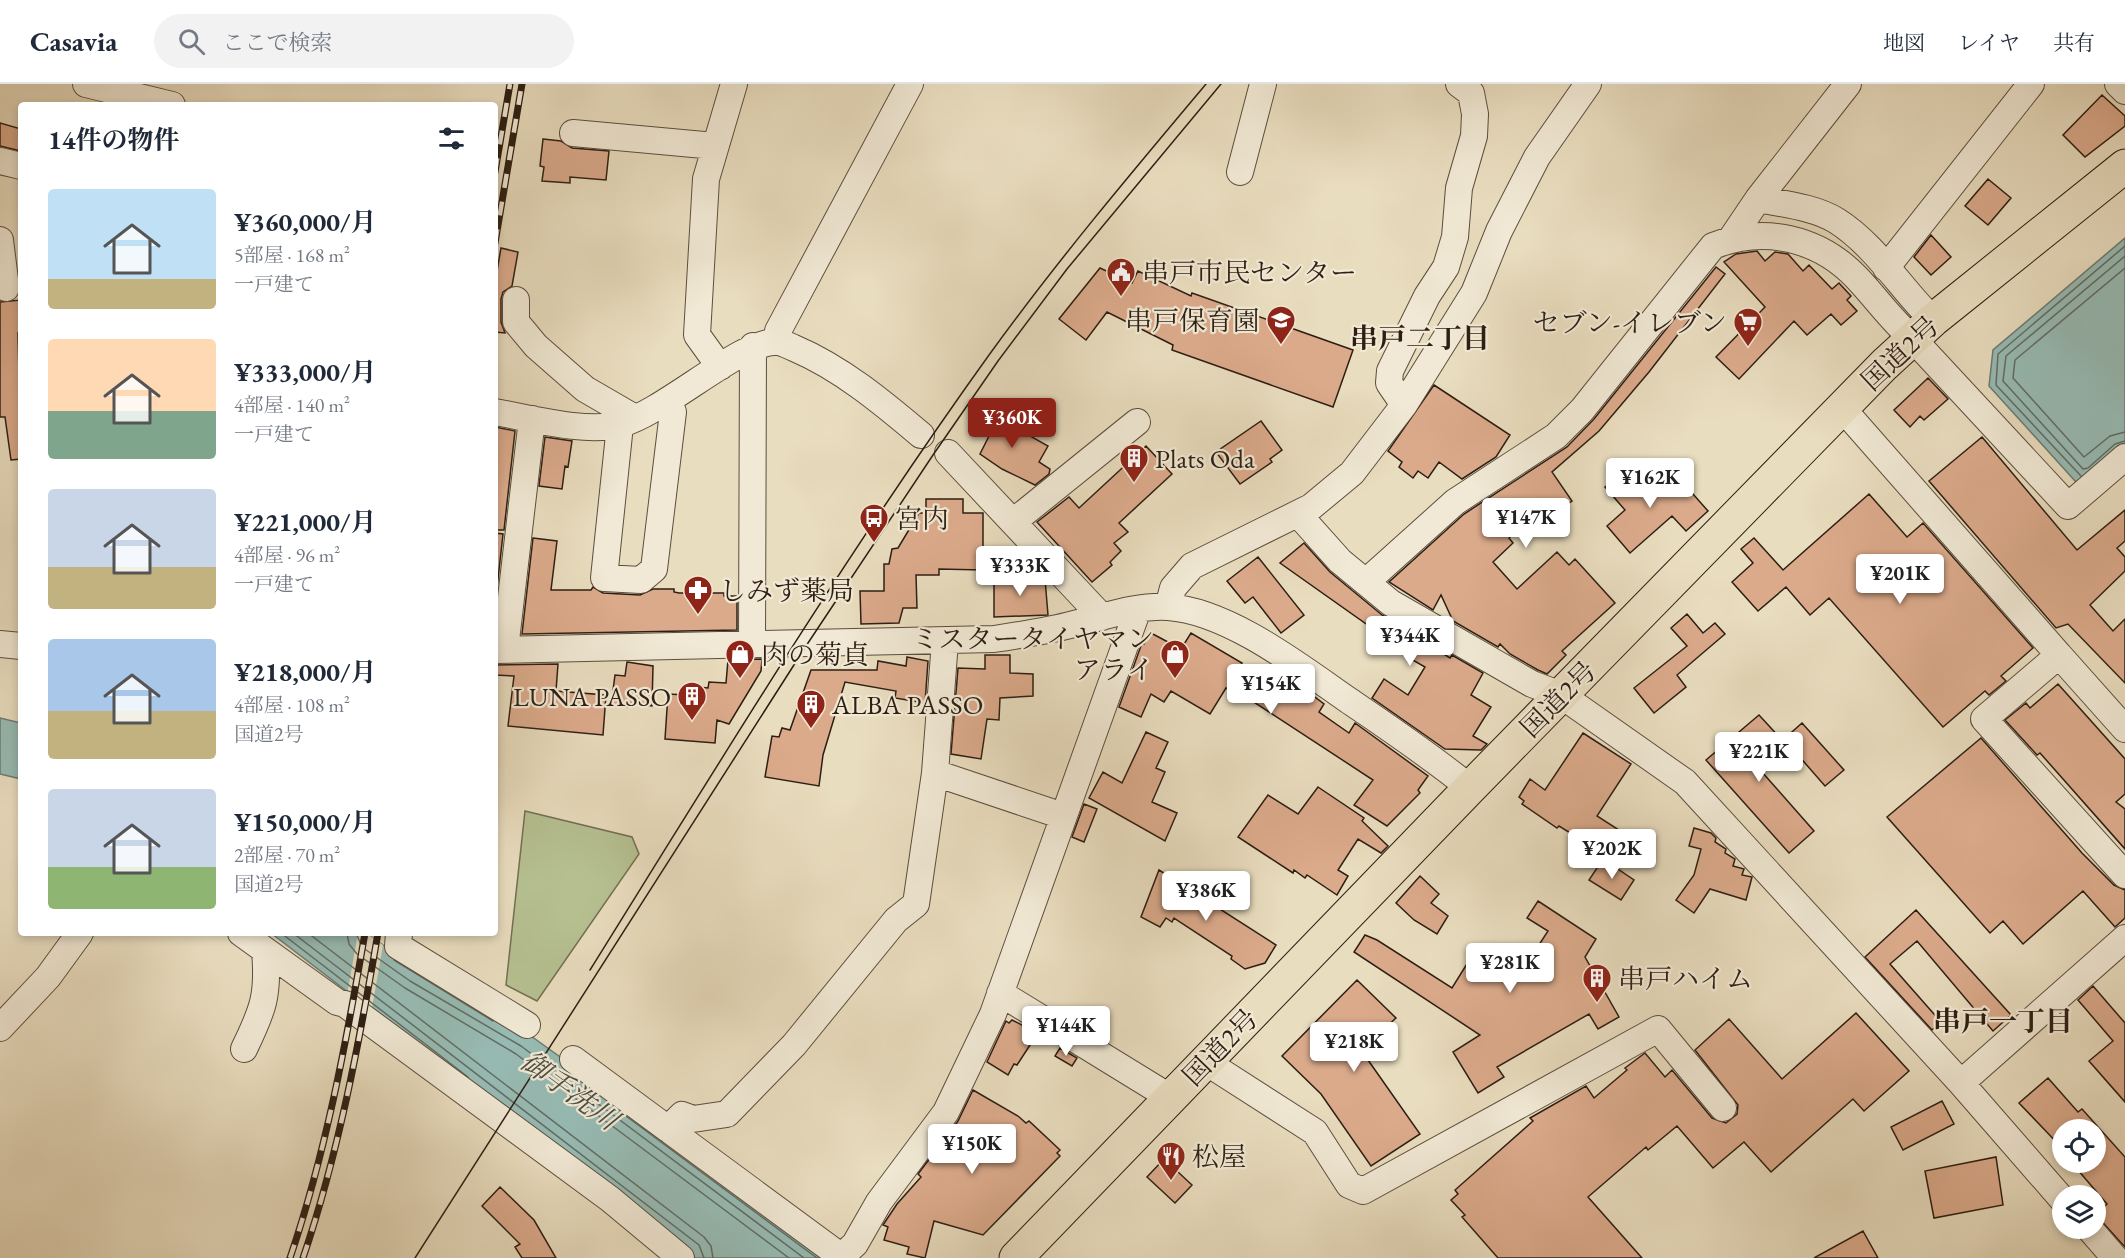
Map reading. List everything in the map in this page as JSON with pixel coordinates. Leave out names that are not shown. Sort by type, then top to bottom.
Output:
[{"type":"highway","name":"国道2号","points":[[1016,1258],[1470,788],[1842,408],[1923,329],[2125,166]]},
{"type":"street","points":[[86,84],[161,96]]},
{"type":"street","points":[[720,367],[697,335],[706,179],[734,84]]},
{"type":"street","points":[[498,413],[573,426],[628,421],[668,401],[720,367],[765,344],[778,331],[910,84]]},
{"type":"street","points":[[1240,172],[1263,84]]},
{"type":"street","points":[[1404,405],[1389,383],[1390,370],[1427,296],[1446,267],[1455,237],[1459,188],[1474,136],[1475,114],[1471,93],[1460,84]]},
{"type":"street","points":[[1168,607],[1173,588],[1192,566],[1311,507],[1352,472],[1404,405],[1474,293],[1499,231],[1537,157],[1588,84]]},
{"type":"street","points":[[1731,239],[1758,199],[1848,84]]},
{"type":"street","points":[[1886,268],[2031,84]]},
{"type":"street","points":[[2118,84],[2125,91]]},
{"type":"street","points":[[573,133],[715,146]]},
{"type":"street","points":[[0,162],[18,165]]},
{"type":"street","points":[[1758,199],[1802,208],[1836,220],[1861,241],[1886,268],[1923,329],[2068,506],[2125,457]]},
{"type":"street","points":[[1366,582],[1447,508],[1556,436],[1582,410],[1713,246],[1731,239],[1773,236],[1804,242],[1828,254],[1856,277],[1896,324],[1923,329]]},
{"type":"street","points":[[0,240],[9,288]]},
{"type":"street","points":[[516,300],[516,322],[536,346],[585,389],[628,421]]},
{"type":"street","points":[[765,344],[819,359],[886,406],[921,435]]},
{"type":"street","points":[[752,644],[765,344]]},
{"type":"street","points":[[628,421],[604,578],[641,580],[654,569],[673,412],[668,401]]},
{"type":"street","points":[[1842,408],[2125,729]]},
{"type":"street","points":[[532,419],[500,650],[994,639],[1035,633],[1138,609],[1168,607],[1200,613],[1237,629],[1398,734],[1470,788]]},
{"type":"street","points":[[1012,522],[1137,422]]},
{"type":"street","points":[[948,453],[1102,617]]},
{"type":"street","points":[[1298,514],[1340,561],[1401,609],[1532,684],[1562,695],[1685,782],[1961,1083],[2052,1188]]},
{"type":"street","points":[[573,1059],[842,1257],[855,1244],[879,1202],[946,1112],[1000,993],[1138,609]]},
{"type":"street","points":[[668,1130],[682,1115],[693,1119],[727,1114],[794,1045],[896,920],[916,904],[935,773],[945,641]]},
{"type":"street","points":[[0,644],[18,646]]},
{"type":"street","points":[[2059,655],[1984,719],[2125,875]]},
{"type":"street","points":[[935,773],[1063,816]]},
{"type":"street","points":[[0,1028],[48,977],[78,936]]},
{"type":"street","points":[[245,936],[337,1002],[345,1004],[610,1199],[681,1258]]},
{"type":"street","points":[[399,936],[398,946],[527,1025]]},
{"type":"street","points":[[1961,1083],[2125,938]]},
{"type":"street","points":[[244,1049],[263,1009],[267,975],[265,951]]},
{"type":"street","points":[[1000,993],[1171,1098]]},
{"type":"street","points":[[1206,1062],[1315,1132],[1349,1185],[1363,1191],[1658,1029],[1723,1108]]},
{"type":"street","points":[[2099,1239],[2115,1258]]},
{"type":"green space","points":[[525,811],[632,837],[639,854],[537,1001],[506,985]]},
{"type":"water","points":[[2125,238],[2125,453],[2076,482],[1989,386],[1993,350]]},
{"type":"water","points":[[0,718],[18,722],[18,778],[0,774]]},
{"type":"water","name":"御手洗川","points":[[275,936],[370,936],[417,969],[528,1034],[827,1258],[694,1258]]},
{"type":"pier","points":[[357,936],[370,936],[383,945],[371,1014],[347,995]]},
{"type":"building","points":[[2102,95],[2125,116],[2125,126],[2085,157],[2063,135]]},
{"type":"building","points":[[0,123],[18,128],[18,150],[0,146]]},
{"type":"building","points":[[543,139],[561,141],[572,148],[609,151],[606,180],[570,177],[570,183],[542,181],[544,167],[540,166]]},
{"type":"building","points":[[1988,179],[2011,198],[1988,225],[1965,206]]},
{"type":"building","points":[[1931,235],[1951,257],[1931,275],[1914,257]]},
{"type":"building","points":[[501,248],[518,252],[512,286],[503,292],[501,299],[501,322],[505,333],[498,332],[498,265]]},
{"type":"building","points":[[1757,251],[1765,261],[1775,252],[1788,254],[1803,271],[1809,265],[1832,289],[1839,283],[1851,296],[1847,300],[1857,311],[1841,325],[1831,314],[1807,335],[1794,321],[1739,379],[1716,357],[1765,307],[1724,262],[1736,254]]},
{"type":"building","points":[[1716,267],[1725,274],[1649,372],[1599,431],[1552,472],[1572,501],[1540,523],[1535,516],[1509,538],[1513,543],[1493,562],[1517,589],[1557,552],[1569,565],[1575,559],[1615,603],[1562,651],[1566,655],[1547,674],[1510,654],[1500,644],[1498,647],[1453,621],[1441,595],[1433,610],[1389,582],[1464,514],[1567,447],[1594,419]]},
{"type":"building","points":[[1100,268],[1132,283],[1138,271],[1191,296],[1192,293],[1353,350],[1333,407],[1172,350],[1173,345],[1107,312],[1086,340],[1059,319]]},
{"type":"building","points":[[18,300],[18,459],[11,460],[5,417],[0,417],[0,302]]},
{"type":"building","points":[[1928,378],[1948,399],[1924,420],[1920,416],[1910,427],[1894,410]]},
{"type":"building","points":[[1434,385],[1510,435],[1496,457],[1462,479],[1439,462],[1428,478],[1418,471],[1413,478],[1399,467],[1402,462],[1388,451]]},
{"type":"building","points":[[984,410],[1048,446],[1039,462],[1050,469],[1049,474],[1035,485],[1002,469],[980,454],[989,436],[973,427]]},
{"type":"building","points":[[1261,421],[1282,450],[1270,459],[1272,462],[1240,484],[1216,452]]},
{"type":"building","points":[[498,428],[515,431],[504,530],[498,530]]},
{"type":"building","points":[[545,437],[572,441],[562,489],[539,486]]},
{"type":"building","points":[[1982,437],[2077,550],[2125,510],[2125,541],[2117,548],[2125,557],[2125,571],[2090,605],[2113,631],[2125,619],[2125,683],[2068,624],[2056,628],[1929,481]]},
{"type":"building","points":[[1146,446],[1172,474],[1119,523],[1128,532],[1114,543],[1121,551],[1110,562],[1112,565],[1092,582],[1037,522],[1069,497],[1079,508]]},
{"type":"building","points":[[1626,469],[1652,500],[1678,477],[1708,511],[1686,531],[1672,516],[1630,553],[1607,526],[1625,510],[1605,487]]},
{"type":"building","points":[[1869,494],[1907,537],[1923,523],[2033,648],[2001,676],[2006,681],[1989,695],[1985,691],[1943,727],[1829,598],[1810,615],[1786,587],[1758,611],[1732,582],[1753,563],[1741,549],[1754,538],[1783,570]]},
{"type":"building","points":[[926,499],[963,499],[963,513],[983,513],[983,570],[939,569],[939,575],[916,575],[917,608],[903,608],[899,623],[861,624],[860,591],[884,591],[884,564],[889,564],[892,549],[898,548],[919,513],[926,513]]},
{"type":"building","points":[[498,533],[503,534],[498,579]]},
{"type":"building","points":[[533,538],[557,541],[551,590],[591,590],[593,587],[603,593],[640,595],[653,589],[674,589],[674,592],[679,593],[724,593],[724,596],[737,596],[737,630],[522,634]]},
{"type":"building","points":[[1304,543],[1330,572],[1382,615],[1450,658],[1452,655],[1483,673],[1471,695],[1491,707],[1473,736],[1487,744],[1481,750],[1445,749],[1372,698],[1384,679],[1408,695],[1425,667],[1373,637],[1376,631],[1280,563]]},
{"type":"building","points":[[1258,557],[1304,615],[1281,633],[1253,597],[1245,603],[1227,581]]},
{"type":"building","points":[[994,578],[1045,579],[1048,615],[994,617]]},
{"type":"building","points":[[1687,614],[1703,633],[1715,623],[1725,634],[1677,675],[1686,687],[1654,713],[1634,688],[1687,646],[1671,628]]},
{"type":"building","points":[[1151,633],[1181,649],[1191,633],[1242,663],[1239,668],[1277,694],[1284,683],[1300,693],[1303,688],[1324,704],[1319,712],[1349,733],[1355,723],[1428,776],[1418,790],[1420,793],[1387,826],[1354,805],[1373,780],[1243,695],[1226,688],[1210,714],[1171,691],[1164,702],[1151,694],[1141,717],[1119,707],[1142,643],[1144,644]]},
{"type":"building","points":[[985,655],[1010,655],[1010,673],[1033,674],[1033,696],[1000,698],[999,720],[987,719],[981,759],[951,754],[958,668],[985,669]]},
{"type":"building","name":"ALBA PASSO","points":[[907,657],[928,661],[925,703],[895,698],[896,691],[845,682],[823,755],[819,786],[765,777],[772,736],[779,737],[782,728],[790,730],[811,670],[877,670],[878,661],[906,666]]},
{"type":"building","points":[[762,659],[761,671],[729,724],[717,720],[715,743],[665,739],[668,694],[687,695],[688,686],[708,688],[709,682],[726,683],[728,660]]},
{"type":"building","points":[[627,662],[653,666],[652,706],[628,703],[627,707],[611,705],[615,675],[625,676]]},
{"type":"building","points":[[558,664],[556,691],[606,695],[603,735],[508,726],[514,676],[498,675],[498,665]]},
{"type":"building","points":[[2058,684],[2125,759],[2125,794],[2116,802],[2125,809],[2125,849],[2040,753],[2037,755],[2005,720],[2026,703],[2030,708]]},
{"type":"building","points":[[1759,715],[1781,739],[1754,763],[1814,831],[1789,853],[1706,760]]},
{"type":"building","points":[[1802,723],[1844,770],[1825,786],[1784,739]]},
{"type":"building","points":[[1146,732],[1168,742],[1156,768],[1165,772],[1152,802],[1177,813],[1165,841],[1089,798],[1103,772],[1122,783]]},
{"type":"building","points":[[1583,733],[1631,764],[1597,816],[1633,839],[1618,864],[1559,826],[1557,828],[1522,804],[1524,801],[1519,797],[1530,779],[1545,790]]},
{"type":"building","points":[[1981,738],[2082,853],[2114,885],[2125,890],[2125,918],[2115,927],[2083,891],[2023,944],[2003,921],[1990,933],[1887,817]]},
{"type":"building","points":[[1318,787],[1364,818],[1362,821],[1388,846],[1381,853],[1358,839],[1338,870],[1348,876],[1337,895],[1307,875],[1305,878],[1294,870],[1293,873],[1238,837],[1268,795],[1298,814]]},
{"type":"building","points":[[1084,804],[1097,809],[1084,842],[1072,837]]},
{"type":"building","points":[[1694,828],[1711,833],[1716,838],[1715,842],[1726,849],[1725,853],[1735,859],[1733,866],[1744,869],[1742,875],[1752,877],[1746,900],[1710,889],[1694,913],[1676,900],[1694,875],[1701,849],[1689,846]]},
{"type":"building","points":[[1603,859],[1634,880],[1621,900],[1589,880]]},
{"type":"building","points":[[1159,870],[1276,945],[1265,963],[1245,969],[1231,959],[1232,956],[1174,918],[1172,922],[1166,918],[1160,927],[1141,917]]},
{"type":"building","points":[[1420,876],[1439,894],[1431,903],[1448,916],[1437,934],[1414,920],[1396,903]]},
{"type":"building","points":[[1538,901],[1596,939],[1585,957],[1619,1017],[1598,1029],[1589,1014],[1497,1067],[1504,1077],[1478,1093],[1453,1052],[1480,1035],[1354,952],[1365,935],[1377,940],[1452,988],[1470,959],[1473,962],[1479,951],[1491,958],[1497,948],[1526,965],[1548,931],[1527,918]]},
{"type":"building","points":[[1916,910],[2011,1015],[1993,1031],[1917,941],[1890,964],[1941,1022],[1932,1030],[1865,957]]},
{"type":"building","points":[[1357,980],[1396,1018],[1361,1050],[1420,1134],[1371,1166],[1321,1094],[1282,1056]]},
{"type":"building","points":[[2093,986],[2125,1023],[2125,1102],[2089,1061],[2113,1041],[2078,1000]]},
{"type":"building","points":[[1856,1013],[1909,1071],[1864,1111],[1853,1099],[1771,1172],[1744,1142],[1713,1168],[1677,1126],[1648,1150],[1646,1147],[1588,1197],[1642,1258],[1498,1258],[1462,1217],[1465,1215],[1451,1200],[1458,1194],[1455,1190],[1533,1121],[1530,1118],[1586,1086],[1594,1098],[1627,1070],[1625,1068],[1645,1053],[1665,1077],[1672,1070],[1712,1118],[1726,1123],[1737,1114],[1738,1105],[1695,1050],[1729,1019],[1782,1079]]},
{"type":"building","points":[[1012,1020],[1028,1028],[1025,1033],[1034,1039],[1008,1075],[987,1062],[1006,1021],[1009,1023]]},
{"type":"building","points":[[1060,1048],[1077,1058],[1072,1066],[1055,1056]]},
{"type":"building","points":[[2048,1078],[2078,1112],[2082,1109],[2091,1119],[2052,1119],[2052,1138],[2019,1103]]},
{"type":"building","points":[[973,1090],[1026,1123],[1029,1121],[1060,1150],[1057,1153],[1060,1156],[983,1235],[934,1221],[925,1258],[907,1254],[909,1247],[884,1240],[888,1227],[883,1225],[897,1204],[921,1177],[918,1174],[958,1121]]},
{"type":"building","points":[[1942,1101],[1954,1124],[1903,1150],[1891,1127]]},
{"type":"building","points":[[2106,1136],[2125,1157],[2125,1247],[2106,1226],[2106,1185],[2091,1185],[2080,1173],[2106,1173]]},
{"type":"building","points":[[1996,1157],[2003,1205],[1934,1218],[1925,1171]]},
{"type":"building","points":[[1164,1159],[1192,1185],[1175,1203],[1147,1177]]},
{"type":"building","points":[[500,1187],[534,1220],[556,1258],[522,1258],[515,1247],[520,1244],[482,1206]]},
{"type":"building","points":[[1863,1231],[1878,1258],[1814,1258]]},
{"type":"tram line","points":[[590,970],[784,660],[936,430],[1041,285],[1206,84]]},
{"type":"tram line","points":[[415,1258],[808,643],[933,455],[998,361],[1067,269],[1221,84]]},
{"type":"railway","points":[[498,154],[510,84]]},
{"type":"railway","points":[[498,225],[522,84]]},
{"type":"railway","points":[[290,1258],[325,1138],[364,936]]},
{"type":"railway","points":[[303,1258],[338,1138],[377,936]]},
{"type":"place","name":"串戸市民センター","points":[[1121,298]]},
{"type":"place","name":"串戸保育園","points":[[1281,346]]},
{"type":"place","name":"セブン-イレブン","points":[[1748,348]]},
{"type":"place","name":"Plats Oda","points":[[1134,484]]},
{"type":"place","name":"宮内","points":[[874,544]]},
{"type":"place","name":"しみず薬局","points":[[698,616]]},
{"type":"place","name":"肉の菊貞","points":[[740,680]]},
{"type":"place","name":"ミスタータイヤマン アライ","points":[[1175,680]]},
{"type":"place","name":"LUNA PASSO","points":[[692,722]]},
{"type":"place","name":"ALBA PASSO","points":[[811,730]]},
{"type":"place","name":"串戸ハイム","points":[[1597,1004]]},
{"type":"place","name":"松屋","points":[[1171,1182]]},
{"type":"district","name":"串戸二丁目","points":[[1420,338]]},
{"type":"district","name":"串戸一丁目","points":[[2003,1021]]}]
